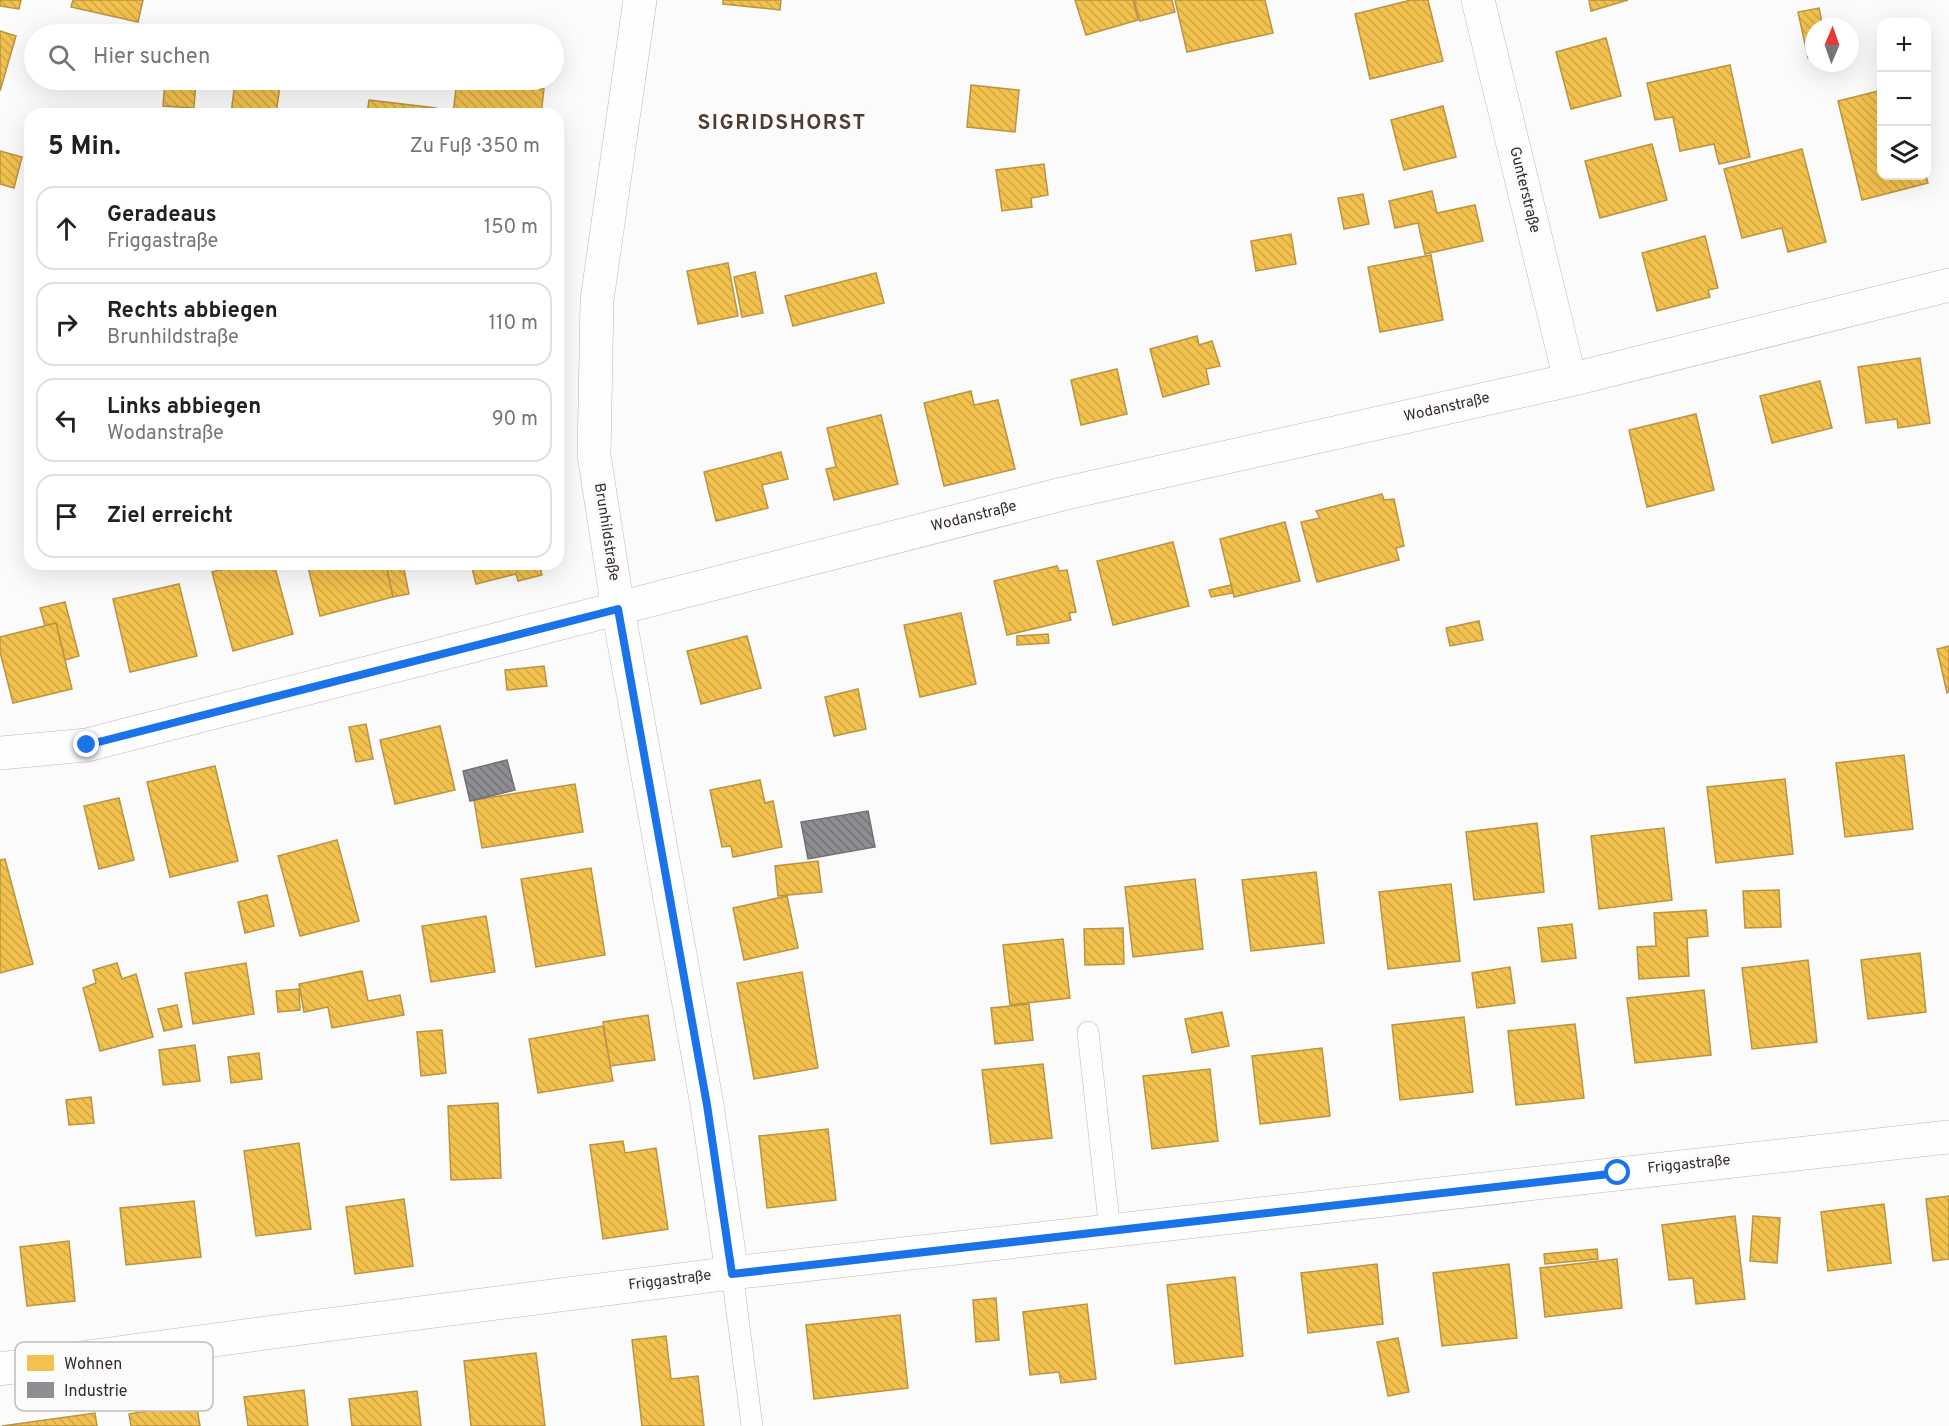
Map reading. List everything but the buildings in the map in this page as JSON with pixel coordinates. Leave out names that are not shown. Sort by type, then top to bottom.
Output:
[{"type":"street","name":"Brunhildstraße","points":[[640,0],[597,300],[594,455],[618,609],[705,1094],[732,1274]]},
{"type":"street","name":"Gunterstraße","points":[[1478,0],[1570,380]]},
{"type":"street","name":"Wodanstraße","points":[[0,753],[87,745],[1062,494],[1570,380],[1949,285]]},
{"type":"street","name":"Friggastraße","points":[[200,1342],[732,1274],[1949,1137]]},
{"type":"street","name":"Friggastraße","points":[[0,1369],[15,1367]]},
{"type":"lane","points":[[1088,1032],[1110,1231]]},
{"type":"lane","points":[[732,1274],[752,1426]]},
{"type":"district","name":"SIGRIDSHORST","points":[[782,123]]},
{"type":"route","points":[[87,745],[618,609],[707,1105],[732,1274],[1618,1173]]}]
